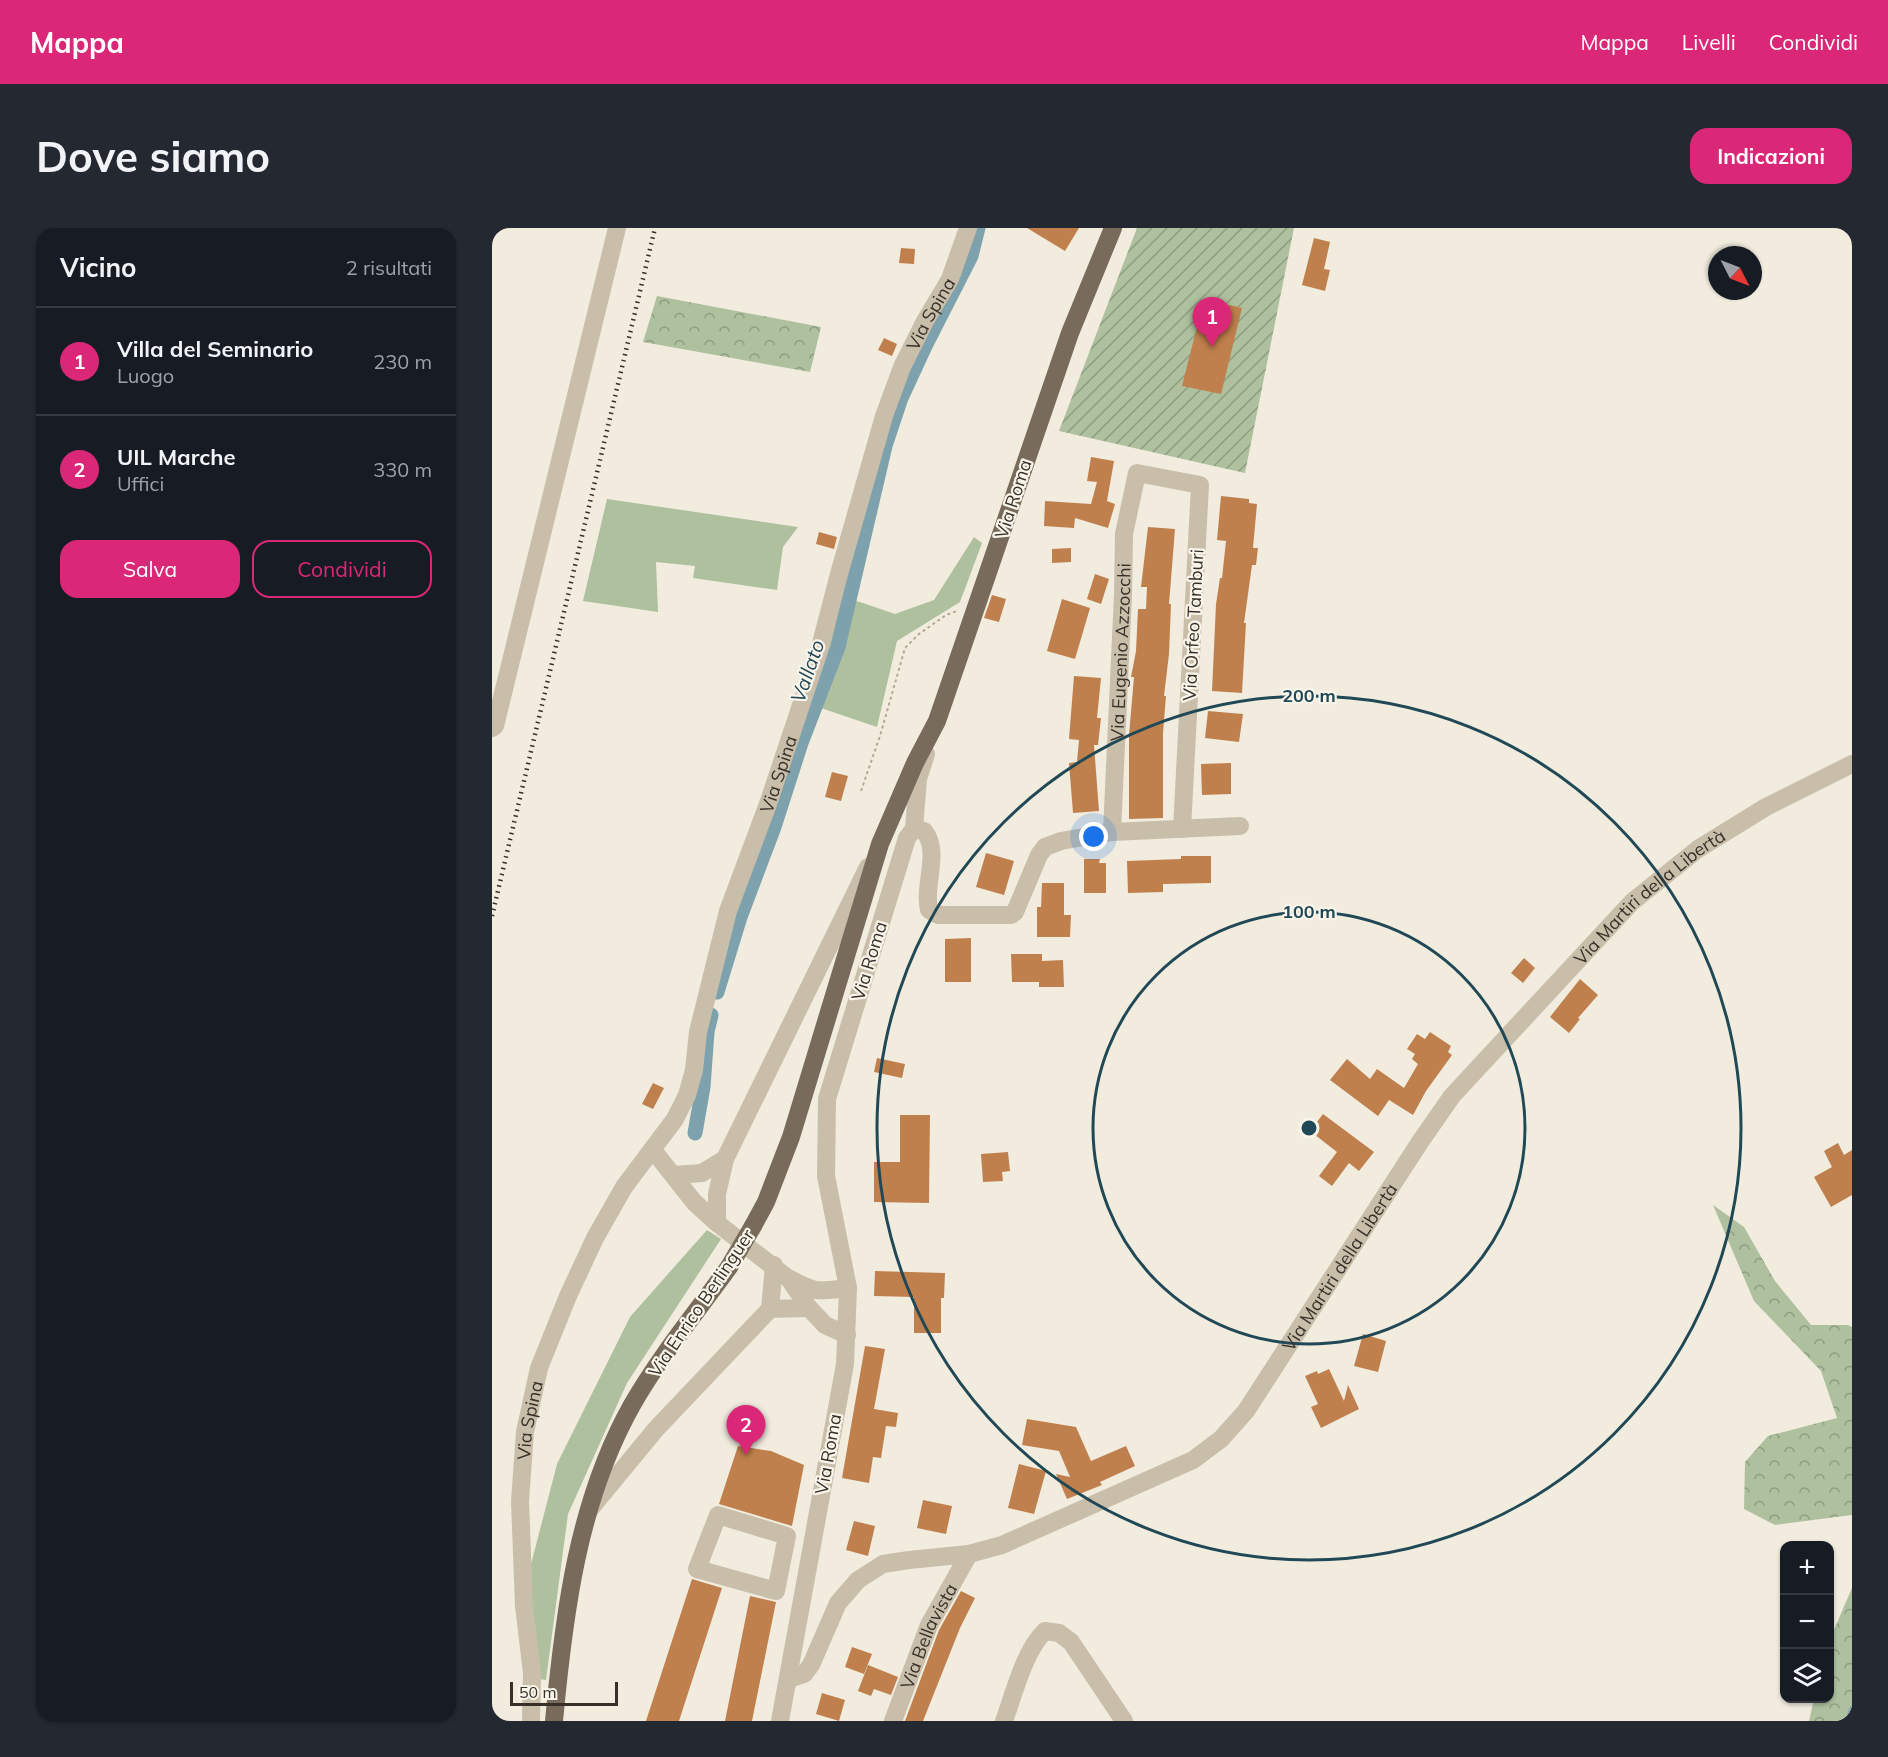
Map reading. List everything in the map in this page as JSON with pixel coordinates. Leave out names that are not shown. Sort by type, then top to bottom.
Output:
[{"type":"main road","name":"Via Roma","points":[[937,721],[1070,333],[1113,228]]},
{"type":"main road","name":"Via Enrico Berlinguer","points":[[554,1721],[560,1654],[575,1561],[607,1457],[632,1406],[660,1360],[729,1267],[766,1202],[791,1137],[880,844],[915,764],[937,721]]},
{"type":"street","points":[[492,728],[495,726],[617,228]]},
{"type":"street","name":"Via Spina","points":[[531,1721],[532,1673],[524,1606],[520,1501],[525,1432],[539,1368],[568,1296],[595,1238],[618,1197],[675,1119],[687,1095],[694,1070],[698,1032],[728,911],[768,804],[819,651],[884,416],[902,367],[925,321],[951,279],[968,228]]},
{"type":"street","name":"Via Orfeo Tamburi","points":[[1137,472],[1200,484],[1182,829]]},
{"type":"street","name":"Via Eugenio Azzocchi","points":[[1112,832],[1124,534],[1137,472]]},
{"type":"street","name":"Via Roma","points":[[780,1721],[845,1364],[848,1288],[826,1176],[827,1099],[907,838],[914,830],[918,779],[937,721]]},
{"type":"street","name":"Via Martiri della Libertà","points":[[789,1678],[804,1674],[811,1665],[838,1603],[858,1580],[883,1564],[969,1554],[1002,1545],[1193,1460],[1221,1439],[1246,1411],[1452,1096],[1632,902],[1698,849],[1766,807],[1852,764]]},
{"type":"street","points":[[914,830],[924,831],[931,843],[929,910],[938,915],[1011,915],[1020,904],[1039,855],[1045,848],[1061,841],[1112,832],[1240,826]]},
{"type":"street","points":[[717,1223],[717,1194],[725,1159],[880,844]]},
{"type":"street","points":[[653,1150],[694,1202],[717,1223],[774,1265],[789,1279],[809,1308],[825,1325],[847,1335]]},
{"type":"street","points":[[674,1175],[702,1173],[725,1159]]},
{"type":"street","points":[[589,1510],[656,1429],[770,1310],[774,1265]]},
{"type":"street","points":[[789,1279],[811,1290],[848,1288]]},
{"type":"street","points":[[770,1310],[809,1308]]},
{"type":"street","points":[[718,1515],[787,1536],[776,1591],[697,1569],[718,1515]]},
{"type":"street","name":"Via Bellavista","points":[[893,1721],[929,1625],[969,1554]]},
{"type":"street","points":[[1004,1721],[1030,1651],[1045,1631],[1059,1633],[1071,1642],[1124,1721]]},
{"type":"path","points":[[861,791],[880,736],[905,648],[919,634],[946,615],[965,608],[977,609]]},
{"type":"green space","points":[[1137,228],[1294,228],[1245,473],[1059,431]]},
{"type":"green space","points":[[657,296],[821,327],[810,372],[643,342]]},
{"type":"green space","points":[[607,499],[798,527],[783,547],[777,590],[693,578],[695,566],[656,562],[658,612],[583,601]]},
{"type":"green space","points":[[974,537],[982,543],[960,602],[897,641],[877,727],[821,708],[805,707],[838,597],[895,614],[934,600]]},
{"type":"green space","points":[[1713,1205],[1744,1227],[1775,1281],[1811,1325],[1848,1325],[1852,1327],[1852,1515],[1775,1525],[1744,1509],[1745,1462],[1768,1436],[1837,1418],[1821,1371],[1754,1301]]},
{"type":"green space","points":[[707,1230],[721,1239],[627,1383],[568,1514],[546,1680],[539,1679],[529,1572],[557,1464],[630,1317]]},
{"type":"green space","points":[[1852,1588],[1852,1721],[1809,1721],[1813,1703],[1834,1703],[1834,1630]]},
{"type":"building","points":[[1027,228],[1079,228],[1065,251]]},
{"type":"building","points":[[1314,238],[1330,242],[1324,269],[1330,270],[1325,291],[1302,285]]},
{"type":"building","points":[[901,248],[915,249],[914,264],[899,263]]},
{"type":"building","points":[[1204,299],[1242,308],[1221,394],[1182,386]]},
{"type":"building","points":[[884,338],[897,344],[892,356],[878,350]]},
{"type":"building","points":[[1091,457],[1114,461],[1107,501],[1115,504],[1108,528],[1075,518],[1074,528],[1044,526],[1045,501],[1091,504],[1097,482],[1087,481]]},
{"type":"building","points":[[1221,496],[1249,499],[1249,503],[1257,504],[1253,548],[1258,548],[1256,565],[1252,565],[1244,623],[1246,623],[1242,693],[1212,691],[1216,604],[1220,578],[1222,578],[1226,541],[1217,540]]},
{"type":"building","points":[[1148,527],[1175,529],[1169,604],[1171,604],[1169,654],[1164,696],[1166,696],[1163,733],[1163,818],[1129,819],[1129,735],[1134,677],[1131,677],[1136,651],[1138,609],[1146,609],[1147,587],[1141,587]]},
{"type":"building","points":[[819,532],[837,537],[834,549],[816,544]]},
{"type":"building","points":[[1071,548],[1071,562],[1052,563],[1052,549]]},
{"type":"building","points":[[1095,574],[1109,579],[1101,604],[1087,599]]},
{"type":"building","points":[[992,595],[1006,599],[999,622],[984,618]]},
{"type":"building","points":[[1062,599],[1090,608],[1075,659],[1047,651]]},
{"type":"building","points":[[1074,676],[1101,678],[1097,718],[1101,718],[1098,745],[1094,745],[1099,811],[1073,813],[1069,763],[1077,762],[1079,740],[1069,739]]},
{"type":"building","points":[[1208,711],[1243,714],[1239,742],[1205,738]]},
{"type":"building","points":[[1231,763],[1231,794],[1202,795],[1201,764]]},
{"type":"building","points":[[832,772],[848,776],[841,801],[825,797]]},
{"type":"building","points":[[986,853],[1014,861],[1004,895],[976,887]]},
{"type":"building","points":[[1181,856],[1211,856],[1211,883],[1163,884],[1163,892],[1128,893],[1127,861],[1181,859]]},
{"type":"building","points":[[1084,859],[1100,859],[1099,863],[1106,863],[1106,893],[1084,893]]},
{"type":"building","points":[[1042,883],[1064,883],[1064,915],[1071,915],[1070,937],[1037,937],[1037,907],[1041,907]]},
{"type":"building","points":[[971,938],[971,982],[945,982],[945,939]]},
{"type":"building","points":[[1011,954],[1042,954],[1042,961],[1063,960],[1064,987],[1039,987],[1039,982],[1012,982]]},
{"type":"building","points":[[1524,958],[1535,968],[1523,983],[1511,973]]},
{"type":"building","points":[[1580,979],[1598,995],[1578,1018],[1580,1019],[1569,1033],[1550,1017]]},
{"type":"building","points":[[1430,1032],[1451,1046],[1448,1052],[1452,1055],[1426,1091],[1413,1115],[1389,1100],[1378,1116],[1330,1080],[1347,1059],[1370,1079],[1377,1069],[1404,1088],[1418,1064],[1412,1059],[1415,1054],[1407,1049],[1417,1034],[1425,1039]]},
{"type":"building","points":[[877,1058],[905,1064],[902,1078],[874,1072]]},
{"type":"building","points":[[653,1083],[664,1088],[653,1109],[642,1104]]},
{"type":"building","points":[[1323,1114],[1374,1152],[1359,1171],[1349,1163],[1332,1186],[1319,1176],[1337,1152],[1310,1131]]},
{"type":"building","points":[[900,1115],[930,1115],[929,1203],[874,1202],[874,1162],[900,1162]]},
{"type":"building","points":[[1838,1143],[1844,1155],[1852,1150],[1852,1195],[1831,1207],[1814,1177],[1832,1167],[1824,1151]]},
{"type":"building","points":[[1008,1152],[1010,1171],[1002,1172],[1003,1181],[983,1182],[981,1154]]},
{"type":"building","points":[[875,1271],[945,1273],[944,1298],[941,1298],[941,1333],[914,1333],[914,1297],[874,1296]]},
{"type":"building","points":[[1363,1334],[1386,1341],[1378,1372],[1354,1366]]},
{"type":"building","points":[[865,1346],[885,1349],[874,1409],[898,1413],[896,1427],[886,1426],[881,1458],[873,1457],[869,1483],[842,1478]]},
{"type":"building","points":[[1329,1369],[1344,1401],[1348,1385],[1359,1409],[1321,1428],[1311,1407],[1318,1404],[1305,1376]]},
{"type":"building","points":[[1027,1419],[1076,1427],[1091,1461],[1126,1446],[1135,1466],[1100,1482],[1102,1485],[1067,1499],[1056,1474],[1070,1477],[1059,1451],[1022,1445]]},
{"type":"building","points":[[738,1446],[771,1451],[804,1465],[792,1526],[719,1504]]},
{"type":"building","points":[[1019,1464],[1046,1471],[1034,1514],[1008,1508]]},
{"type":"building","points":[[923,1500],[952,1506],[946,1534],[917,1528]]},
{"type":"building","points":[[854,1521],[875,1526],[868,1556],[846,1550]]},
{"type":"building","points":[[692,1579],[722,1588],[679,1721],[646,1721]]},
{"type":"building","points":[[961,1591],[975,1598],[960,1628],[923,1721],[905,1721],[939,1630]]},
{"type":"building","points":[[750,1596],[776,1602],[752,1721],[725,1721]]},
{"type":"building","points":[[852,1647],[872,1654],[864,1674],[845,1667]]},
{"type":"building","points":[[868,1665],[898,1677],[891,1695],[874,1689],[871,1696],[858,1691]]},
{"type":"building","points":[[822,1693],[845,1700],[839,1721],[816,1714]]},
{"type":"waterway","name":"Vallato","points":[[717,992],[740,917],[774,827],[801,743],[838,647],[885,446],[901,398],[971,256],[978,228]]},
{"type":"waterway","name":"Vallato","points":[[695,1133],[711,1015]]},
{"type":"waterway","points":[[1847,1721],[1852,1708]]},
{"type":"railway","points":[[492,916],[655,228]]},
{"type":"place","name":"Villa del Seminario","points":[[1212,347]]},
{"type":"place","name":"UIL Marche","points":[[746,1455]]}]
